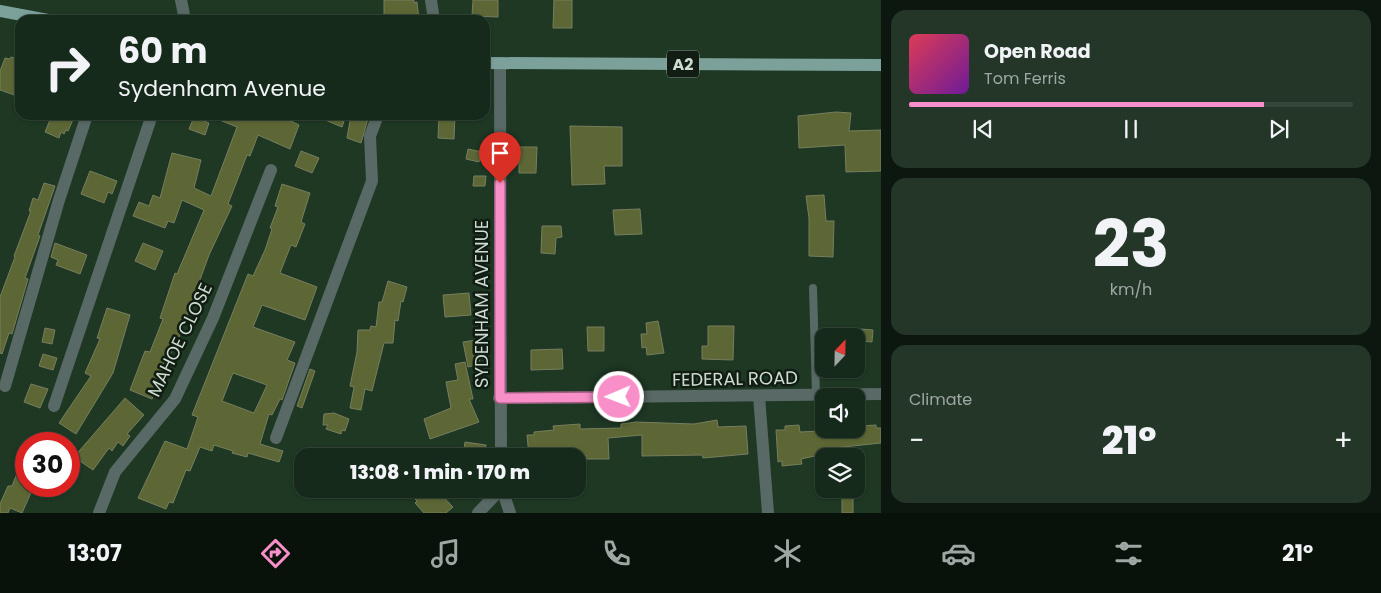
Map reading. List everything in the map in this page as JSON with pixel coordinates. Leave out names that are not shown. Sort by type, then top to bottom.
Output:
[{"type":"main road","points":[[0,11],[21,15]]},
{"type":"main road","name":"A2","points":[[490,62],[881,65]]},
{"type":"street","points":[[181,0],[184,15]]},
{"type":"street","points":[[431,0],[433,15]]},
{"type":"street","name":"SYDENHAM AVENUE","points":[[500,63],[501,448]]},
{"type":"street","points":[[4,386],[59,200],[85,120]]},
{"type":"street","points":[[54,406],[150,120]]},
{"type":"street","points":[[276,438],[278,428],[372,181],[370,136],[376,120]]},
{"type":"street","name":"MAHOE CLOSE","points":[[99,513],[115,472],[175,399],[213,318],[271,170]]},
{"type":"street","name":"FEDERAL ROAD","points":[[865,394],[881,394]]},
{"type":"street","name":"FEDERAL ROAD","points":[[500,398],[815,395]]},
{"type":"street","points":[[759,396],[768,513]]},
{"type":"street","points":[[478,513],[493,498]]},
{"type":"street","points":[[505,498],[510,513]]},
{"type":"lane","points":[[813,288],[816,388]]},
{"type":"building","points":[[384,0],[414,0],[414,3],[417,2],[418,15],[384,15]]},
{"type":"building","points":[[473,0],[498,0],[498,17],[472,15]]},
{"type":"building","points":[[554,0],[572,0],[572,28],[553,28]]},
{"type":"building","points":[[11,57],[15,58],[15,95],[0,90],[0,71],[5,58],[10,59]]},
{"type":"building","points":[[836,112],[851,113],[849,131],[881,130],[881,171],[846,172],[845,145],[799,148],[798,116]]},
{"type":"building","points":[[50,120],[73,120],[68,131],[66,130],[64,134],[61,132],[59,138],[45,132]]},
{"type":"building","points":[[193,120],[202,120],[209,123],[205,135],[189,129]]},
{"type":"building","points":[[220,120],[289,120],[299,125],[290,149],[258,135],[250,156],[247,155],[228,204],[232,206],[209,255],[174,351],[172,350],[152,399],[130,390],[145,351],[150,352],[163,319],[160,318],[175,273],[177,274],[204,210],[182,200],[174,223],[168,221],[165,228],[133,216],[139,202],[149,206],[153,195],[160,198],[172,153],[201,160],[194,188],[211,196],[237,127]]},
{"type":"building","points":[[325,120],[344,120],[342,127]]},
{"type":"building","points":[[350,120],[368,120],[361,143],[347,138]]},
{"type":"building","points":[[439,120],[455,120],[454,139],[438,138]]},
{"type":"building","points":[[570,126],[622,127],[622,166],[604,166],[605,184],[572,185]]},
{"type":"building","points":[[519,147],[537,147],[536,173],[519,173]]},
{"type":"building","points":[[468,149],[482,152],[479,162],[466,159]]},
{"type":"building","points":[[301,151],[319,158],[312,173],[295,166]]},
{"type":"building","points":[[90,171],[117,181],[112,194],[108,192],[104,203],[81,194]]},
{"type":"building","points":[[474,176],[486,176],[485,186],[473,186]]},
{"type":"building","points":[[44,183],[55,186],[25,278],[28,279],[12,334],[9,333],[2,354],[0,353],[0,297],[31,211],[29,211],[33,198],[38,200]]},
{"type":"building","points":[[282,184],[310,193],[301,222],[305,224],[296,247],[291,245],[280,273],[317,287],[305,320],[262,305],[253,327],[295,342],[287,360],[295,363],[282,400],[280,399],[272,415],[269,414],[260,444],[283,451],[279,462],[248,453],[247,457],[214,445],[212,451],[200,447],[190,471],[186,470],[173,503],[169,502],[166,509],[138,498],[165,441],[187,449],[198,417],[192,415],[248,274],[253,276],[265,250],[272,229],[270,228],[278,207],[275,206]],"holes":[[[233,373],[267,385],[254,413],[222,401]]]},
{"type":"building","points":[[824,195],[826,221],[834,221],[833,257],[809,256],[809,218],[806,196]]},
{"type":"building","points":[[640,209],[642,234],[615,235],[613,210]]},
{"type":"building","points":[[542,226],[561,226],[562,237],[556,238],[555,254],[541,253]]},
{"type":"building","points":[[55,243],[87,255],[80,274],[56,265],[58,260],[51,257]]},
{"type":"building","points":[[143,243],[163,251],[155,270],[135,261]]},
{"type":"building","points":[[388,281],[407,287],[403,302],[401,301],[398,321],[395,320],[393,343],[384,343],[372,391],[365,389],[361,410],[350,408],[354,387],[350,386],[357,352],[358,330],[370,330],[371,326],[376,327],[379,302],[382,302]]},
{"type":"building","points":[[469,293],[471,315],[445,317],[443,295]]},
{"type":"building","points":[[107,308],[130,315],[113,373],[77,432],[73,432],[59,423],[91,376],[85,373],[100,339],[97,338]]},
{"type":"building","points":[[658,321],[664,353],[647,355],[646,347],[642,348],[641,334],[647,334],[646,323]]},
{"type":"building","points":[[708,326],[734,326],[733,360],[702,359],[702,346],[708,346]]},
{"type":"building","points":[[587,327],[604,327],[604,351],[588,351]]},
{"type":"building","points":[[45,328],[55,330],[52,344],[42,342]]},
{"type":"building","points":[[865,329],[873,330],[872,342],[865,341]]},
{"type":"building","points":[[476,340],[480,364],[468,367],[463,342]]},
{"type":"building","points":[[562,349],[563,369],[531,370],[531,350]]},
{"type":"building","points":[[43,354],[57,358],[53,370],[39,366]]},
{"type":"building","points":[[465,362],[473,399],[469,399],[479,422],[430,439],[424,419],[451,408],[446,382],[458,380],[455,364]]},
{"type":"building","points":[[310,369],[315,371],[302,408],[297,406]]},
{"type":"building","points":[[31,384],[48,389],[40,408],[24,402]]},
{"type":"building","points":[[125,398],[144,415],[127,434],[130,436],[123,446],[118,442],[112,451],[109,448],[93,470],[80,461],[80,450]]},
{"type":"building","points":[[334,413],[349,419],[345,431],[342,430],[341,434],[326,429],[328,425],[323,425],[324,414]]},
{"type":"building","points":[[717,420],[718,427],[746,426],[748,454],[703,458],[702,455],[642,456],[642,435],[608,438],[609,459],[586,459],[586,448],[528,448],[527,435],[534,435],[534,432],[554,430],[553,426],[580,424],[580,429],[621,428],[621,424],[636,422],[694,424]]},
{"type":"building","points":[[799,425],[800,432],[815,431],[815,438],[865,438],[865,426],[876,425],[876,428],[881,428],[881,443],[815,448],[815,456],[801,459],[802,464],[782,466],[782,461],[778,462],[776,430],[785,430],[785,426]]},
{"type":"building","points":[[465,442],[486,445],[485,448],[464,448]]},
{"type":"building","points":[[15,478],[15,497],[29,497],[22,513],[10,508],[8,513],[0,513],[0,504],[8,486],[12,486]]},
{"type":"building","points":[[414,498],[444,498],[453,507],[446,513],[424,513],[415,503],[417,501]]},
{"type":"building","points":[[842,498],[853,498],[853,513],[842,513]]},
{"type":"route","points":[[500,183],[500,398],[619,397]]}]
